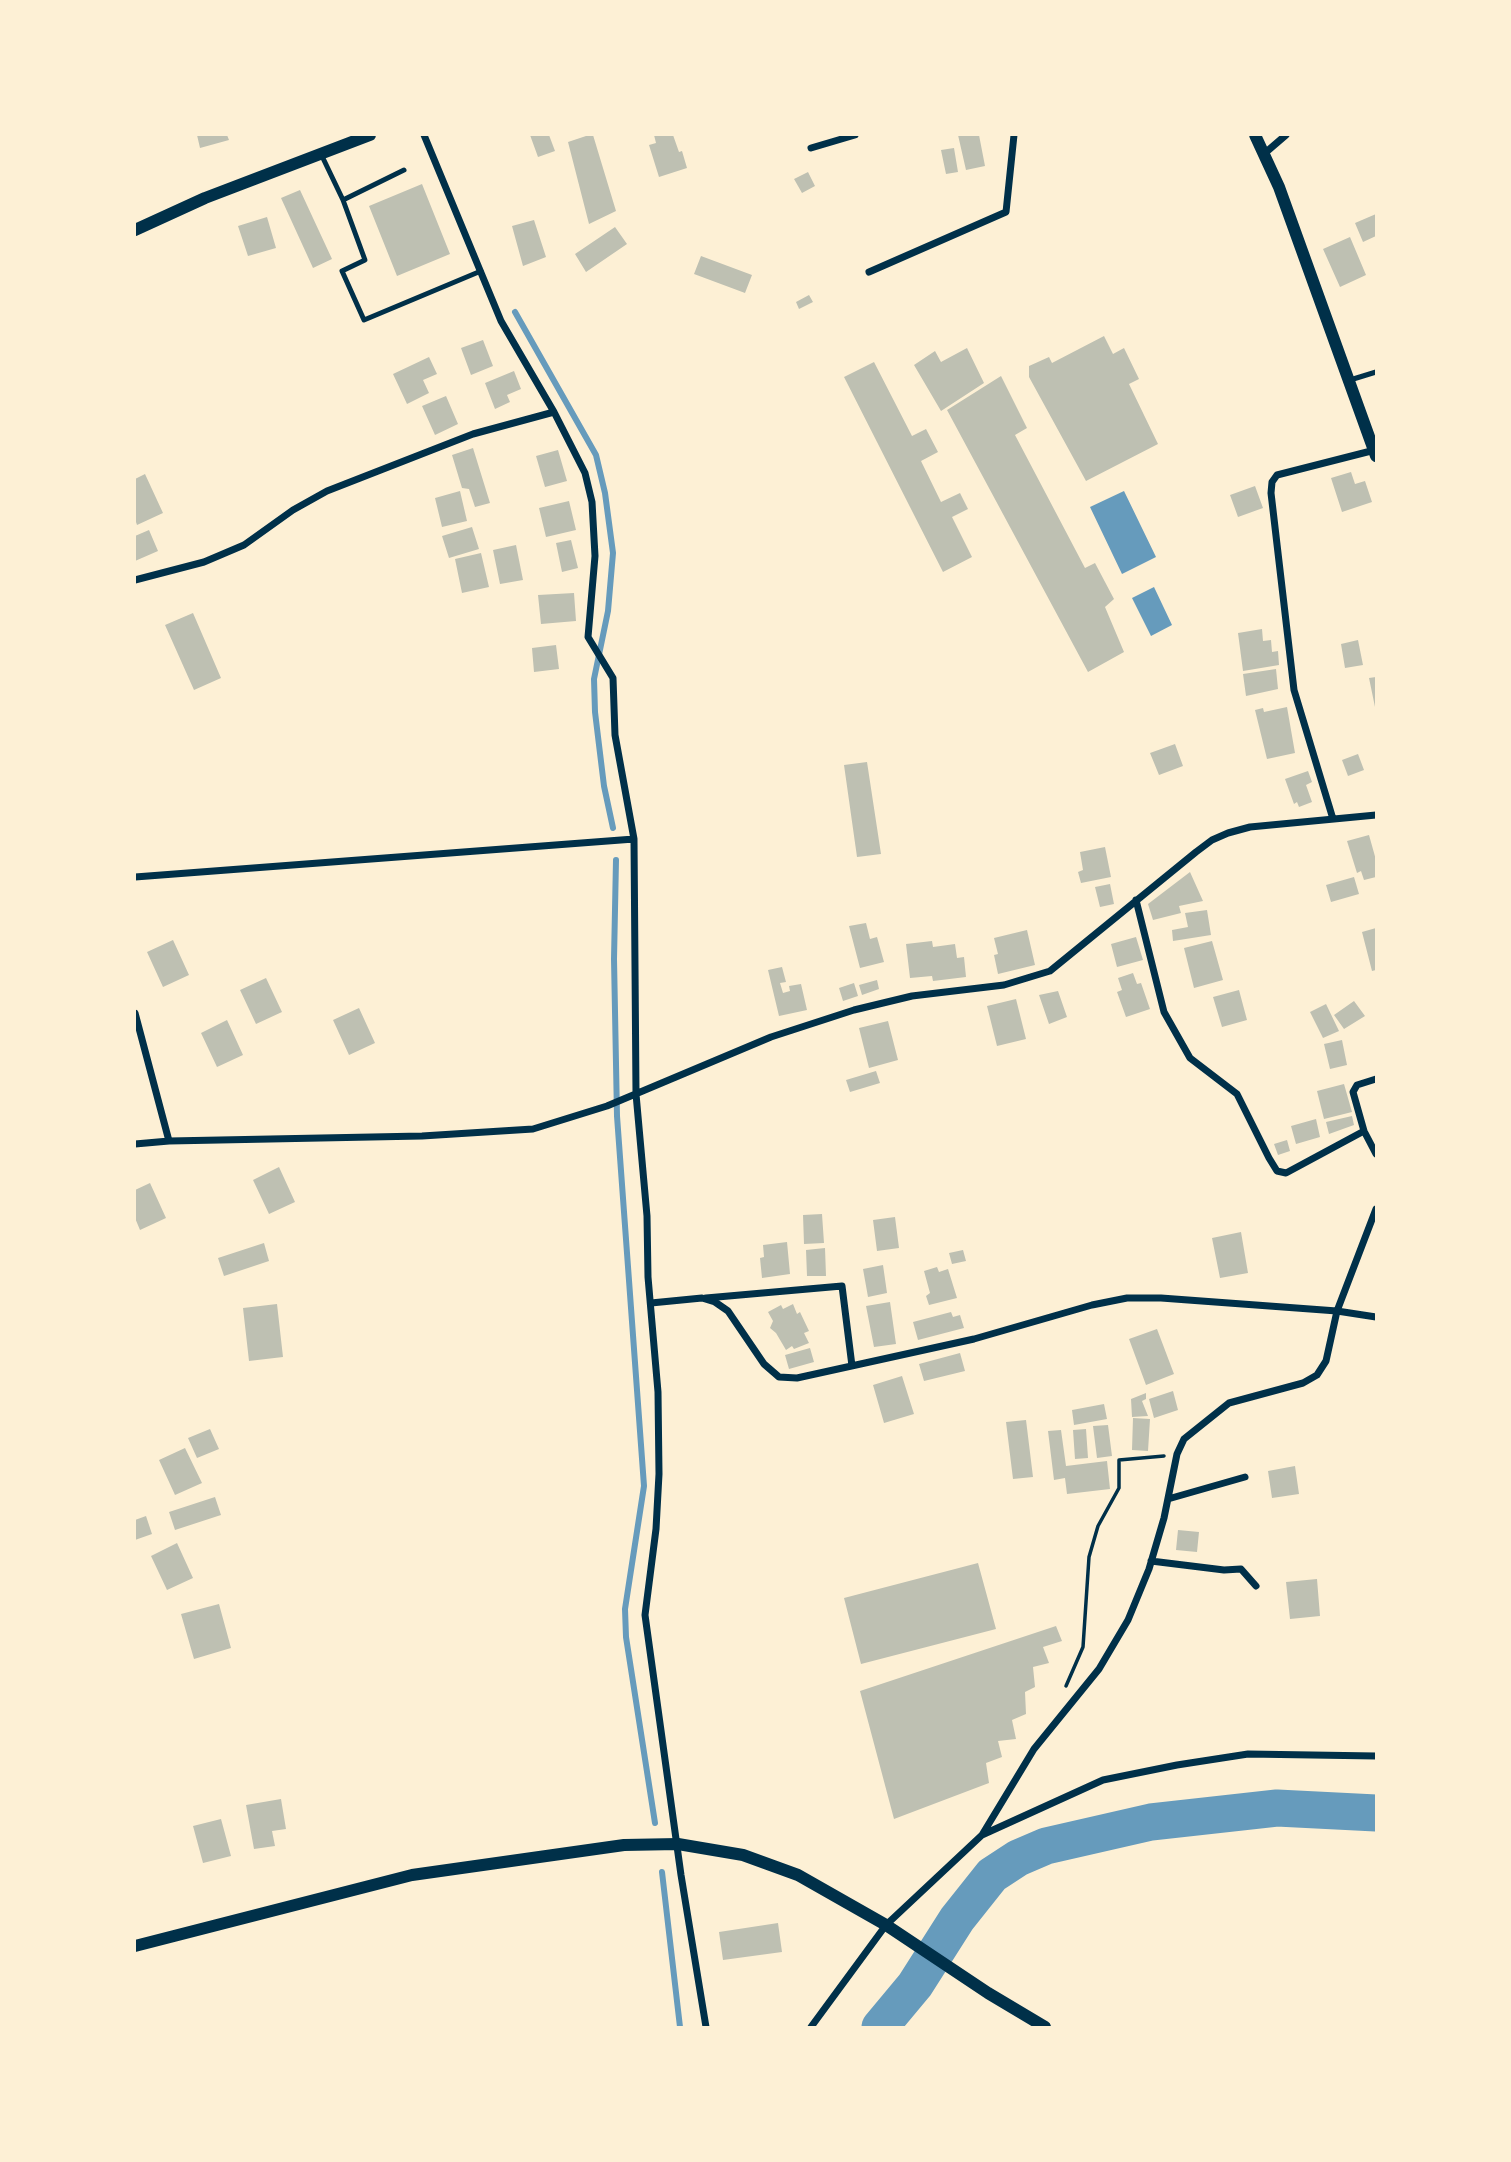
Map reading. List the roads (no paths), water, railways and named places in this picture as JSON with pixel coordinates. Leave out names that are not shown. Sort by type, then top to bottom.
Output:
[{"type":"street","points":[[135,230],[205,198],[370,135]]},
{"type":"street","points":[[424,135],[501,321],[585,472],[592,502],[595,556],[588,637],[614,678],[615,735],[634,839],[636,1094],[658,1392],[659,1474],[656,1529],[645,1615],[706,2027]]},
{"type":"street","points":[[811,148],[855,135]]},
{"type":"street","points":[[869,272],[1006,212],[1014,135]]},
{"type":"street","points":[[1255,135],[1265,153],[1375,453],[1277,475],[1272,482],[1271,493],[1294,690],[1333,819]]},
{"type":"street","points":[[1265,153],[1286,135]]},
{"type":"street","points":[[135,580],[204,562],[244,545],[293,510],[327,491],[472,433],[554,412]]},
{"type":"street","points":[[135,1144],[422,1136],[533,1129],[607,1106],[771,1037],[854,1010],[912,996],[1004,985],[1049,971],[1204,846],[1228,832],[1250,827],[1376,815]]},
{"type":"street","points":[[135,877],[634,839]]},
{"type":"street","points":[[1136,900],[1164,1012],[1190,1058],[1237,1094],[1277,1171],[1286,1173],[1364,1130]]},
{"type":"street","points":[[135,1013],[169,1141]]},
{"type":"street","points":[[1376,1079],[1357,1085],[1353,1092],[1364,1130],[1376,1154]]},
{"type":"street","points":[[811,2027],[886,1925],[982,1835],[1034,1749],[1099,1669],[1128,1620],[1151,1561],[1177,1454],[1184,1439],[1229,1403],[1303,1383],[1317,1375],[1326,1361],[1337,1311],[1376,1209]]},
{"type":"street","points":[[651,1303],[842,1286],[852,1366]]},
{"type":"street","points":[[702,1298],[715,1302],[728,1311],[764,1364],[779,1377],[797,1378],[974,1339],[1092,1305],[1127,1298],[1161,1297],[1337,1311],[1376,1317]]},
{"type":"street","points":[[1168,1499],[1245,1477]]},
{"type":"street","points":[[1151,1561],[1224,1570],[1241,1569],[1256,1586]]},
{"type":"street","points":[[982,1835],[1103,1780],[1177,1765],[1248,1754],[1376,1756]]},
{"type":"street","points":[[135,1946],[412,1875],[624,1845],[678,1844],[743,1855],[798,1875],[886,1925],[988,1993],[1045,2027]]},
{"type":"lane","points":[[321,154],[343,200],[365,260],[342,271],[364,320],[481,271]]},
{"type":"lane","points":[[343,200],[404,170]]},
{"type":"lane","points":[[1350,380],[1376,372]]},
{"type":"water","points":[[1124,491],[1156,557],[1122,574],[1090,507]]},
{"type":"water","points":[[1154,587],[1172,625],[1151,636],[1132,598]]},
{"type":"waterway","points":[[515,312],[596,455],[605,493],[613,553],[608,611],[594,679],[604,786],[613,828]]},
{"type":"waterway","points":[[616,860],[614,959],[617,1116],[644,1486],[625,1609],[626,1637],[655,1823]]},
{"type":"waterway","points":[[880,2027],[915,1985],[957,1919],[992,1875],[1018,1858],[1046,1846],[1151,1822],[1277,1808],[1376,1813]]},
{"type":"waterway","points":[[662,1872],[680,2027]]}]
